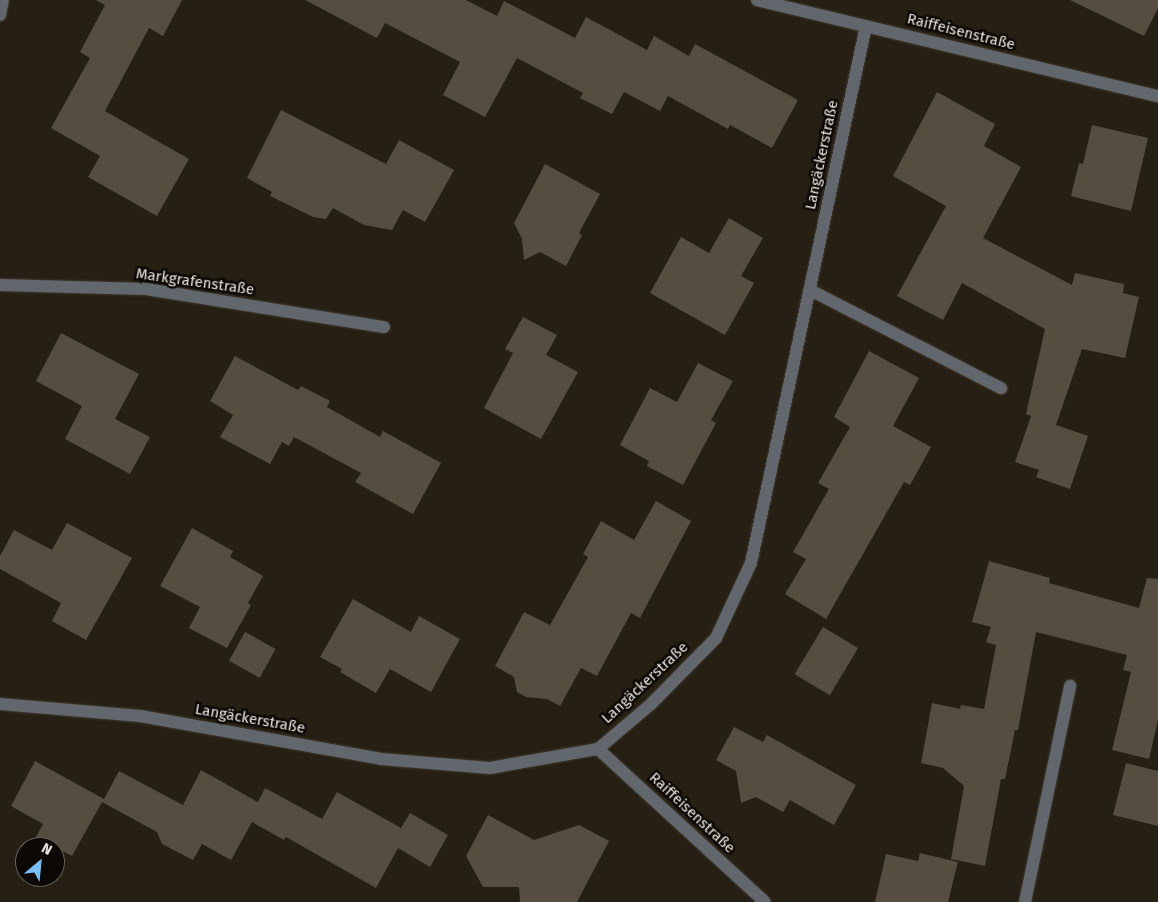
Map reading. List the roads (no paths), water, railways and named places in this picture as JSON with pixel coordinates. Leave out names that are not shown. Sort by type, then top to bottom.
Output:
[{"type":"street","points":[[0,15],[3,0]]},
{"type":"street","name":"Raiffeisenstraße","points":[[757,0],[1158,96]]},
{"type":"street","name":"Langäckerstraße","points":[[0,704],[140,716],[382,759],[490,768],[598,749],[651,704],[716,638],[751,563],[866,26]]},
{"type":"street","name":"Markgrafenstraße","points":[[0,285],[146,289],[384,327]]},
{"type":"street","points":[[810,290],[1001,388]]},
{"type":"street","points":[[1025,902],[1070,686]]},
{"type":"street","name":"Raiffeisenstraße","points":[[598,749],[765,902]]}]
